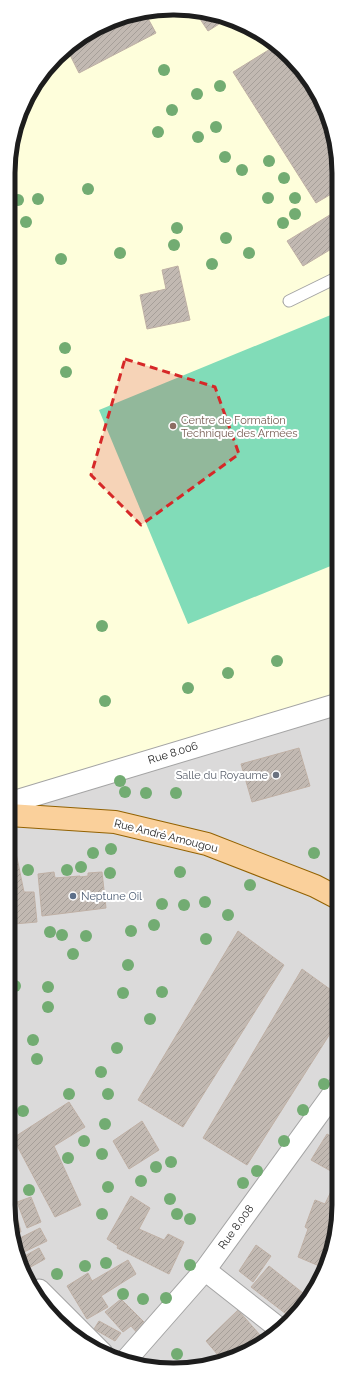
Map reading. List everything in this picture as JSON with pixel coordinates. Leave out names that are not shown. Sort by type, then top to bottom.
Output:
[{"type":"main road","name":"Rue André Amougou","points":[[15,816],[115,822],[207,844],[315,886],[332,895]]},
{"type":"street","name":"Rue 8.006","points":[[15,801],[332,706]]},
{"type":"street","name":"Rue 8.008","points":[[129,1357],[205,1270],[332,1095]]},
{"type":"street","points":[[205,1270],[276,1326]]},
{"type":"street","points":[[42,1293],[82,1334]]},
{"type":"lane","points":[[289,301],[332,280]]},
{"type":"highlighted area","points":[[125,359],[215,387],[239,454],[141,525],[91,475]]},
{"type":"shaded area","name":"Centre de Formation Technique des Armées","points":[[163,15],[194,16],[224,23],[253,36],[278,54],[293,69],[316,103],[327,132],[332,163],[332,703],[15,801],[16,153],[20,132],[31,103],[54,69],[69,54],[94,36],[132,20]]},
{"type":"shaded area","points":[[153,16],[223,23],[253,36],[278,54],[293,69],[316,103],[327,132],[332,163],[331,1225],[327,1246],[316,1275],[305,1293],[286,1317],[262,1336],[244,1347],[215,1358],[184,1363],[153,1362],[123,1355],[94,1342],[61,1317],[42,1293],[31,1275],[20,1246],[15,1215],[16,153],[20,132],[31,103],[42,85],[61,61],[85,42],[103,31],[132,20]]},
{"type":"green space","points":[[332,314],[332,565],[188,624],[99,410]]},
{"type":"building","points":[[147,17],[156,33],[79,73],[69,54],[103,31],[132,20]]},
{"type":"building","points":[[199,17],[222,22],[208,31]]},
{"type":"building","points":[[271,49],[293,69],[316,103],[327,132],[332,163],[332,194],[316,203],[233,72]]},
{"type":"building","points":[[332,214],[332,249],[303,266],[287,241]]},
{"type":"building","points":[[178,266],[190,320],[147,329],[140,295],[166,289],[162,270]]},
{"type":"building","name":"Salle du Royaume","points":[[299,748],[310,786],[252,802],[241,764]]},
{"type":"building","points":[[15,853],[24,892],[34,892],[37,922],[15,924]]},
{"type":"building","points":[[54,872],[55,878],[88,876],[88,873],[102,872],[106,908],[42,916],[38,874]]},
{"type":"building","points":[[238,931],[284,965],[183,1127],[138,1100]]},
{"type":"building","points":[[302,969],[332,991],[332,1030],[247,1165],[203,1138]]},
{"type":"building","points":[[69,1102],[85,1127],[54,1146],[81,1205],[55,1217],[15,1142],[15,1137]]},
{"type":"building","points":[[142,1121],[159,1150],[129,1169],[113,1141]]},
{"type":"building","points":[[327,1134],[332,1137],[332,1172],[311,1160]]},
{"type":"building","points":[[332,1189],[331,1225],[327,1246],[320,1266],[298,1257],[308,1229],[305,1227],[315,1200],[325,1204]]},
{"type":"building","points":[[131,1196],[150,1208],[139,1229],[164,1240],[168,1234],[184,1242],[169,1274],[117,1248],[118,1246],[107,1239]]},
{"type":"building","points":[[31,1197],[41,1222],[27,1228],[17,1202]]},
{"type":"building","points":[[15,1208],[21,1232],[18,1233]]},
{"type":"building","points":[[40,1228],[47,1241],[24,1252],[19,1239]]},
{"type":"building","points":[[256,1245],[271,1256],[253,1282],[239,1271]]},
{"type":"building","points":[[39,1248],[45,1259],[28,1268],[24,1257]]},
{"type":"building","points":[[128,1260],[136,1274],[101,1296],[108,1307],[87,1319],[67,1286],[88,1273],[92,1281]]},
{"type":"building","points":[[269,1266],[304,1294],[288,1315],[251,1287]]},
{"type":"building","points":[[121,1299],[149,1327],[140,1336],[131,1326],[123,1332],[105,1312]]},
{"type":"building","points":[[238,1310],[260,1335],[244,1347],[219,1357],[206,1341]]},
{"type":"building","points":[[99,1321],[121,1333],[115,1341],[94,1329]]},
{"type":"place","name":"Centre de Formation Technique des Armées","points":[[173,426]]},
{"type":"place","name":"Salle du Royaume","points":[[276,775]]},
{"type":"place","name":"Neptune Oil","points":[[73,896]]}]
